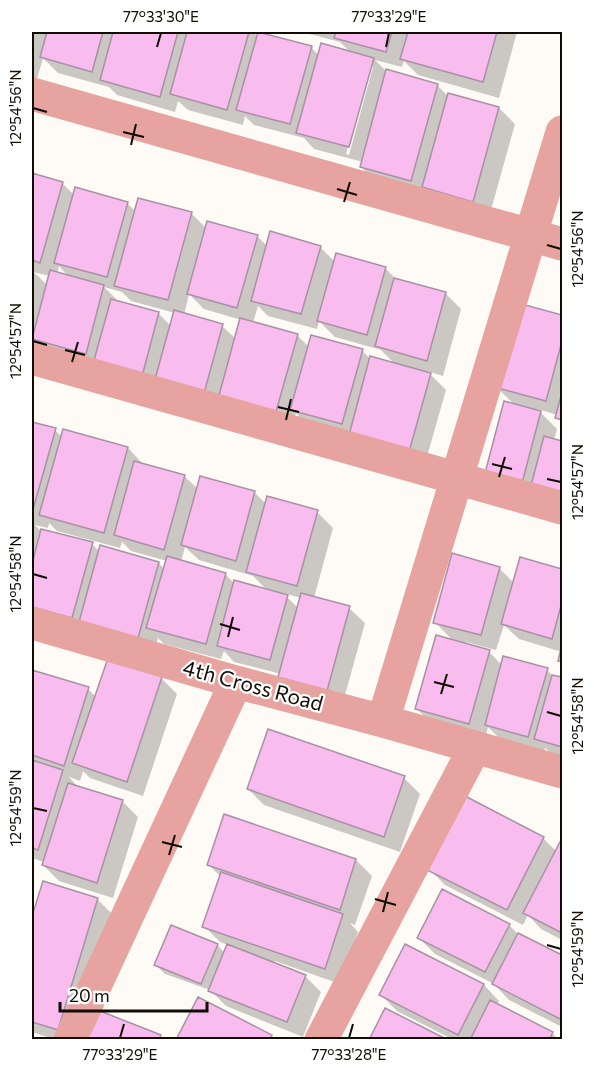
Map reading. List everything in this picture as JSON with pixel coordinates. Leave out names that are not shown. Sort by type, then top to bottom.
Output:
[{"type":"street","points":[[32,94],[562,244]]},
{"type":"street","points":[[383,721],[562,132]]},
{"type":"street","points":[[32,358],[562,508]]},
{"type":"street","name":"4th Cross Road","points":[[32,625],[562,772]]},
{"type":"street","points":[[70,1040],[236,682]]},
{"type":"street","points":[[321,1040],[475,747]]},
{"type":"building","points":[[47,32],[103,32],[92,72],[40,57]]},
{"type":"building","points":[[113,32],[178,32],[160,97],[100,80]]},
{"type":"building","points":[[187,32],[249,32],[227,110],[170,94]]},
{"type":"building","points":[[258,32],[312,46],[290,124],[236,110]]},
{"type":"building","points":[[336,32],[392,32],[386,52],[334,38]]},
{"type":"building","points":[[408,32],[497,32],[483,82],[400,59]]},
{"type":"building","points":[[321,43],[374,58],[349,147],[296,133]]},
{"type":"building","points":[[386,69],[438,84],[411,181],[360,167]]},
{"type":"building","points":[[448,93],[499,107],[473,202],[422,187]]},
{"type":"building","points":[[32,173],[63,182],[40,263],[32,260]]},
{"type":"building","points":[[75,187],[128,202],[107,277],[54,263]]},
{"type":"building","points":[[138,198],[192,212],[168,300],[114,286]]},
{"type":"building","points":[[207,221],[258,235],[237,308],[187,294]]},
{"type":"building","points":[[270,231],[321,246],[301,314],[251,301]]},
{"type":"building","points":[[336,253],[386,267],[367,335],[317,321]]},
{"type":"building","points":[[50,270],[104,285],[86,354],[32,339]]},
{"type":"building","points":[[394,278],[446,292],[427,361],[375,346]]},
{"type":"building","points":[[111,299],[159,312],[140,384],[91,371]]},
{"type":"building","points":[[518,303],[562,315],[562,341],[546,401],[494,387]]},
{"type":"building","points":[[174,310],[223,324],[203,397],[154,383]]},
{"type":"building","points":[[240,318],[298,334],[275,415],[218,399]]},
{"type":"building","points":[[311,335],[363,349],[342,424],[290,410]]},
{"type":"building","points":[[370,356],[431,373],[409,452],[349,435]]},
{"type":"building","points":[[562,392],[562,420],[555,418]]},
{"type":"building","points":[[504,401],[541,411],[522,483],[485,473]]},
{"type":"building","points":[[32,422],[56,428],[32,513]]},
{"type":"building","points":[[63,429],[128,447],[104,533],[39,515]]},
{"type":"building","points":[[544,436],[562,441],[562,502],[529,493]]},
{"type":"building","points":[[134,461],[185,475],[164,550],[114,535]]},
{"type":"building","points":[[200,476],[255,491],[236,561],[181,545]]},
{"type":"building","points":[[267,496],[318,510],[297,586],[246,572]]},
{"type":"building","points":[[41,529],[93,542],[72,618],[32,607],[32,564]]},
{"type":"building","points":[[100,545],[159,562],[138,638],[79,622]]},
{"type":"building","points":[[452,553],[500,567],[481,635],[433,623]]},
{"type":"building","points":[[167,556],[226,573],[206,644],[146,628]]},
{"type":"building","points":[[520,557],[562,569],[562,602],[552,639],[501,624]]},
{"type":"building","points":[[234,580],[288,595],[270,660],[217,646]]},
{"type":"building","points":[[301,593],[350,606],[327,691],[278,677]]},
{"type":"building","points":[[436,635],[490,650],[469,724],[415,709]]},
{"type":"building","points":[[562,644],[562,662],[558,661]]},
{"type":"building","points":[[503,656],[548,668],[528,737],[485,725]]},
{"type":"building","points":[[108,658],[162,677],[127,782],[72,763]]},
{"type":"building","points":[[32,670],[89,687],[64,766],[32,755]]},
{"type":"building","points":[[552,675],[562,677],[562,747],[534,739]]},
{"type":"building","points":[[268,729],[405,776],[384,837],[247,789]]},
{"type":"building","points":[[32,760],[63,770],[38,850],[32,848]]},
{"type":"building","points":[[68,783],[123,800],[97,883],[42,865]]},
{"type":"building","points":[[465,796],[544,837],[507,910],[427,870]]},
{"type":"building","points":[[224,814],[356,859],[340,910],[207,865]]},
{"type":"building","points":[[562,838],[562,933],[523,913]]},
{"type":"building","points":[[221,872],[343,914],[325,969],[202,927]]},
{"type":"building","points":[[43,881],[98,898],[58,1030],[32,1022],[32,916]]},
{"type":"building","points":[[442,889],[510,924],[485,972],[417,938]]},
{"type":"building","points":[[171,925],[218,944],[201,984],[154,965]]},
{"type":"building","points":[[518,933],[562,955],[562,1020],[492,984]]},
{"type":"building","points":[[227,944],[306,975],[287,1022],[208,991]]},
{"type":"building","points":[[405,944],[484,984],[458,1035],[379,995]]},
{"type":"building","points":[[198,997],[272,1035],[270,1040],[176,1040]]},
{"type":"building","points":[[490,1000],[553,1032],[549,1040],[470,1040]]},
{"type":"building","points":[[385,1008],[448,1040],[369,1040]]},
{"type":"building","points":[[95,1009],[161,1035],[159,1040],[84,1040]]}]
